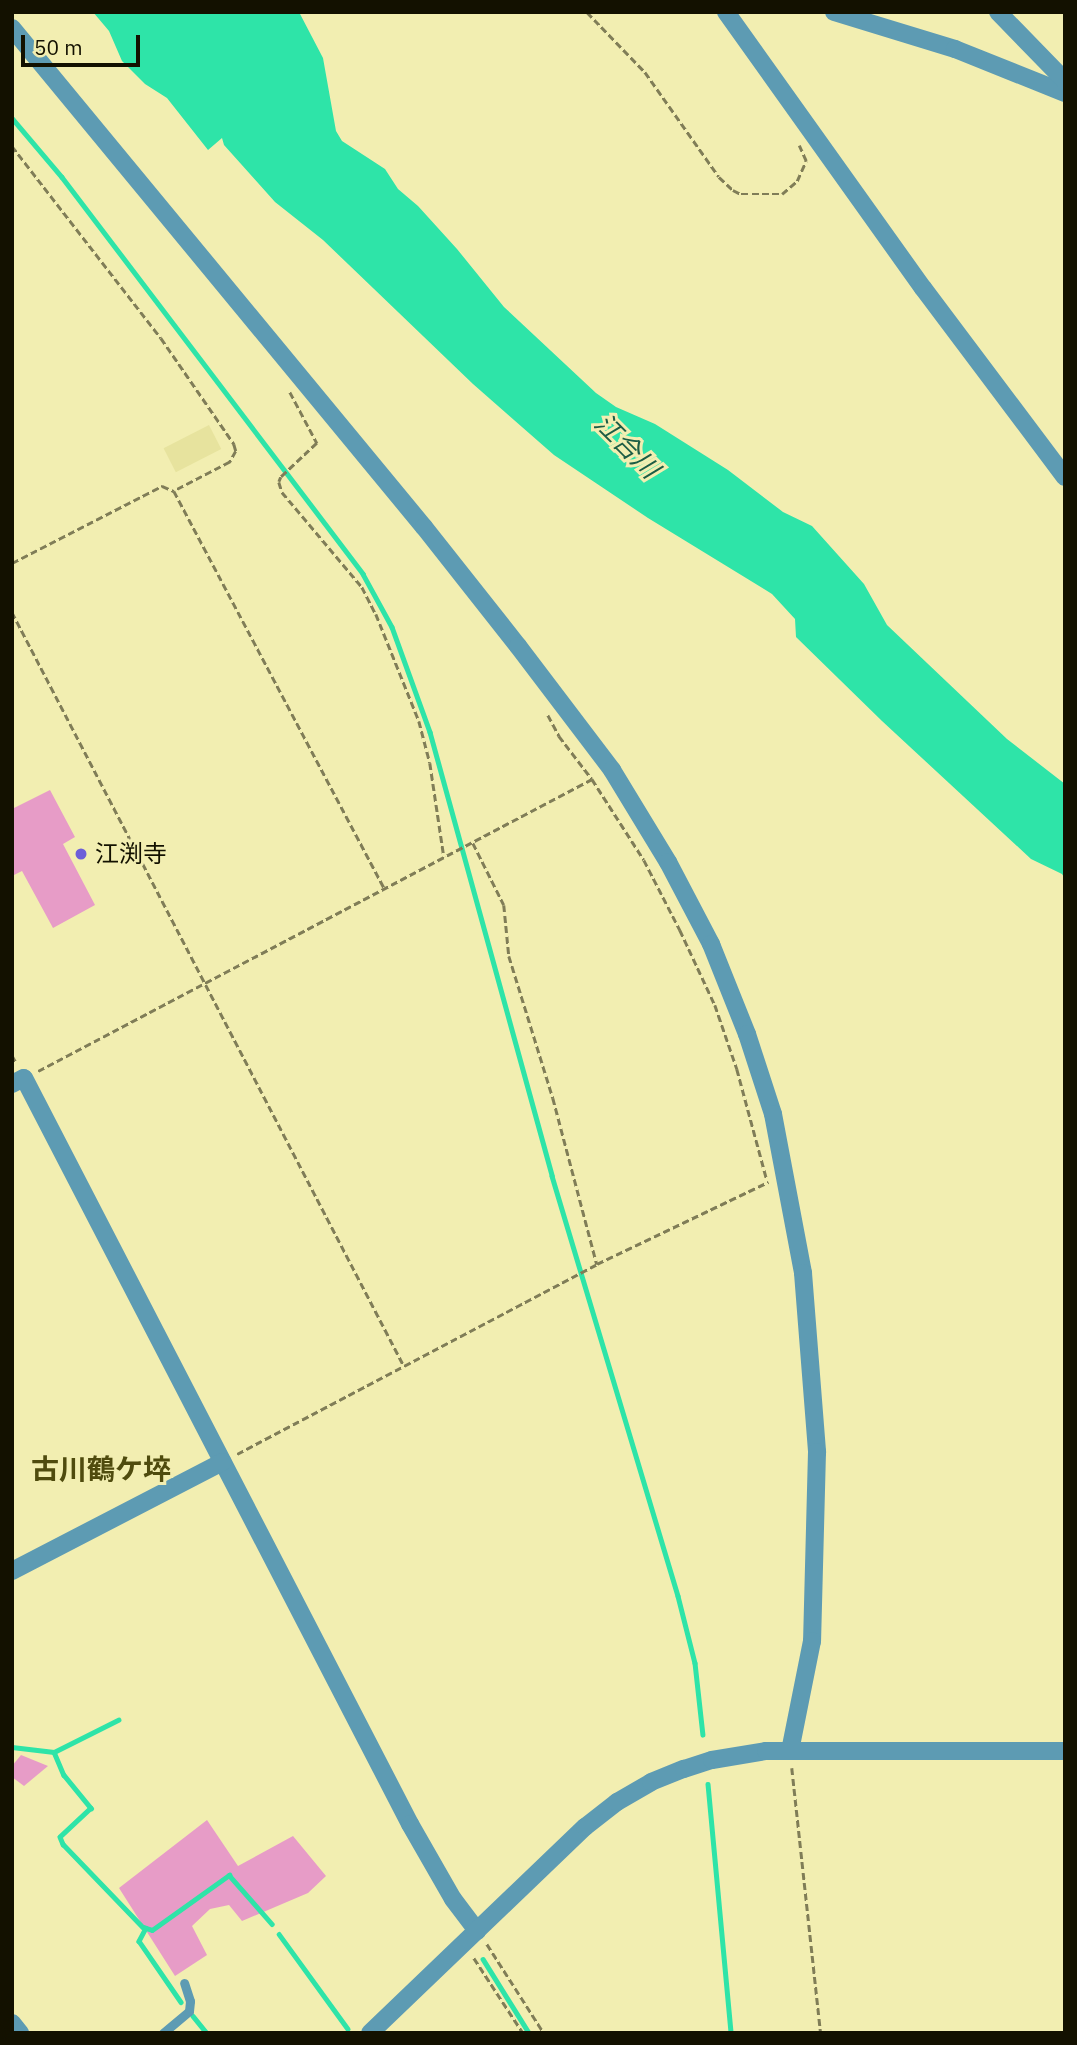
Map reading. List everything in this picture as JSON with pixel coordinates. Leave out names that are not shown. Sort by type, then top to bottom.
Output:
[{"type":"street","points":[[726,12],[923,288],[1065,477]]},
{"type":"street","points":[[834,12],[955,49],[1065,93]]},
{"type":"street","points":[[998,12],[1065,82]]},
{"type":"street","points":[[12,28],[424,527],[535,668],[612,770],[668,862],[711,944],[747,1034],[773,1114],[803,1273],[817,1452],[812,1641],[790,1751]]},
{"type":"street","points":[[18,1081],[222,1462],[410,1824],[453,1899],[477,1931]]},
{"type":"street","points":[[12,1571],[222,1462]]},
{"type":"street","points":[[370,2033],[584,1827],[617,1802],[651,1782],[712,1760],[766,1751],[1065,1751]]},
{"type":"street","points":[[12,2023],[20,2033]]},
{"type":"lane","points":[[163,2033],[189,2011],[190,2001],[184,1983]]},
{"type":"path","points":[[587,12],[645,72],[719,177],[733,190],[741,194],[782,194],[797,181],[806,161],[799,143]]},
{"type":"path","points":[[12,146],[161,338],[234,444],[236,451],[229,462],[174,491]]},
{"type":"path","points":[[288,388],[317,443],[281,477],[279,482],[282,492],[362,587],[376,614],[419,721],[430,763],[444,858]]},
{"type":"path","points":[[12,563],[162,486],[174,491],[385,889]]},
{"type":"path","points":[[12,612],[404,1366]]},
{"type":"path","points":[[548,715],[559,736],[592,779],[645,859],[715,1005],[737,1069],[771,1191]]},
{"type":"path","points":[[18,1081],[592,779]]},
{"type":"path","points":[[473,843],[504,905],[509,956],[553,1097],[595,1265]]},
{"type":"path","points":[[222,1462],[595,1265],[767,1180]]},
{"type":"path","points":[[790,1751],[821,2033]]},
{"type":"path","points":[[477,1931],[495,1953],[544,2033]]},
{"type":"path","points":[[463,1945],[483,1968],[523,2033]]},
{"type":"shaded area","points":[[209,425],[221,449],[176,472],[164,448]]},
{"type":"shaded area","points":[[50,790],[75,837],[63,844],[95,905],[53,928],[22,871],[12,876],[12,809]]},
{"type":"shaded area","points":[[21,1755],[48,1766],[24,1786],[12,1777],[12,1766]]},
{"type":"shaded area","points":[[207,1820],[238,1866],[293,1836],[326,1876],[308,1893],[242,1921],[229,1905],[210,1909],[192,1926],[207,1955],[175,1976],[119,1888]]},
{"type":"water","name":"江合川","points":[[93,12],[299,12],[323,58],[336,131],[342,141],[385,169],[398,189],[418,206],[457,249],[504,307],[596,393],[616,407],[655,424],[728,470],[783,512],[812,526],[864,584],[887,625],[1007,739],[1065,784],[1065,879],[1062,874],[1031,859],[882,721],[796,637],[795,619],[772,594],[648,518],[554,455],[473,384],[323,240],[275,202],[224,145],[222,138],[208,150],[167,98],[145,84],[122,61],[109,31]]},
{"type":"waterway","points":[[12,118],[62,177],[363,574],[392,627],[430,732],[552,1176],[678,1596],[695,1663],[703,1735]]},
{"type":"waterway","points":[[12,1747],[54,1752],[118,1720]]},
{"type":"waterway","points":[[54,1752],[64,1775],[91,1808],[60,1837],[63,1844],[143,1927],[152,1930],[229,1875],[272,1924]]},
{"type":"waterway","points":[[708,1784],[731,2033]]},
{"type":"waterway","points":[[146,1928],[139,1941],[181,2002]]},
{"type":"waterway","points":[[279,1934],[348,2029]]},
{"type":"waterway","points":[[483,1959],[529,2033]]},
{"type":"waterway","points":[[193,2016],[207,2033]]},
{"type":"place","name":"江渕寺","points":[[81,854]]},
{"type":"district","name":"古川鶴ケ埣","points":[[101,1469]]}]
